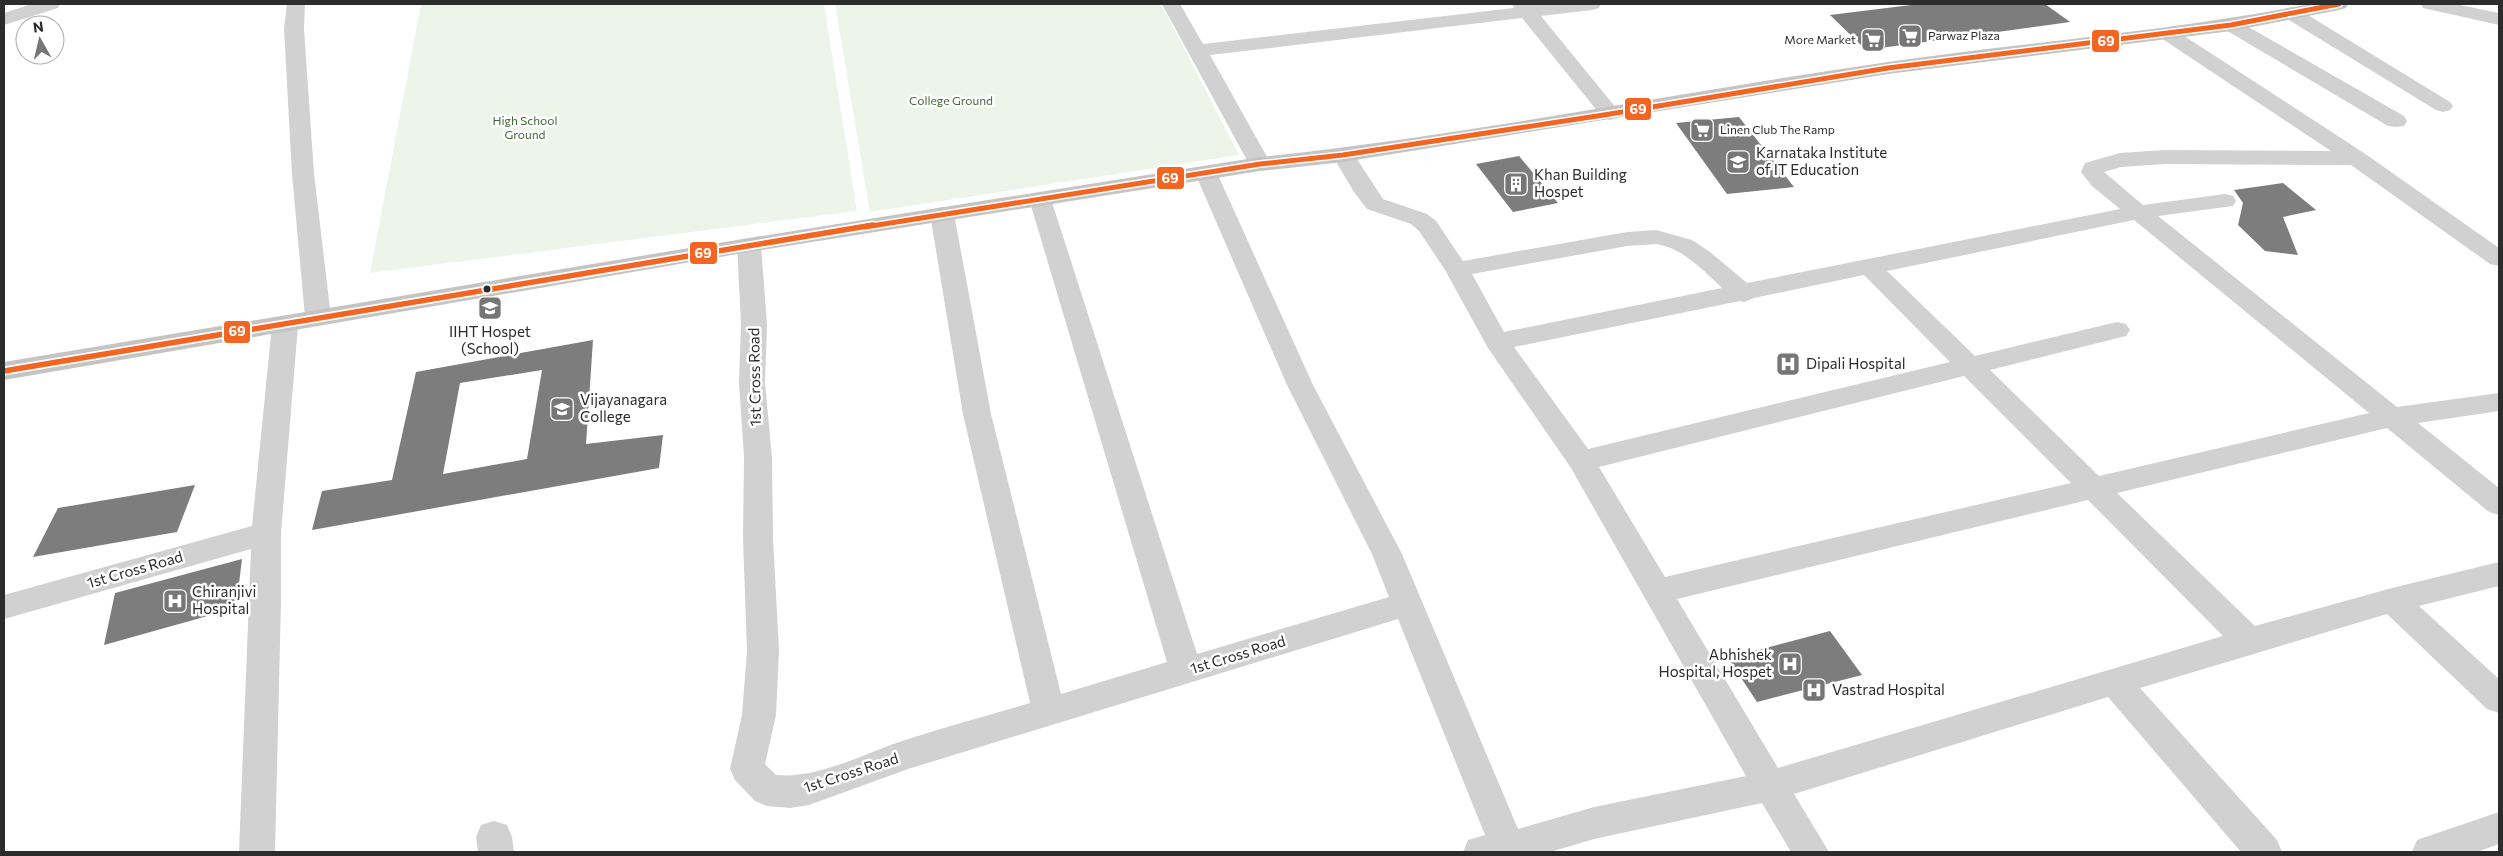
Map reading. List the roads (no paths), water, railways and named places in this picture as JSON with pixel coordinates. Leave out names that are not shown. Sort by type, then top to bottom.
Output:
[{"type":"main road","points":[[4,371],[285,325],[318,317],[749,245],[1260,164],[1343,155],[1610,114],[1888,68],[2232,25],[2339,4]]},
{"type":"street","points":[[4,10],[22,4]]},
{"type":"street","points":[[4,19],[51,4]]},
{"type":"street","points":[[296,4],[294,29],[302,174],[318,317]]},
{"type":"street","points":[[1171,4],[1260,164]]},
{"type":"street","points":[[1197,51],[1524,8],[1592,4]]},
{"type":"street","points":[[2430,4],[2490,13]]},
{"type":"street","points":[[1524,8],[1610,114]]},
{"type":"street","points":[[2291,13],[2442,106]]},
{"type":"street","points":[[2232,25],[2396,121]]},
{"type":"street","points":[[2168,34],[2356,158],[2499,258]]},
{"type":"street","points":[[1343,155],[1369,198],[1386,210],[1411,216],[1428,226],[1457,270],[1497,342],[1581,460],[1770,786],[1811,852]]},
{"type":"street","points":[[2356,158],[2141,158],[2120,160],[2094,168],[2092,172],[2100,181],[2394,416],[2499,504]]},
{"type":"street","points":[[1206,173],[1300,385],[1387,554],[1408,604],[1495,850],[1594,823],[1770,786],[2249,641],[2392,600],[2499,574]]},
{"type":"street","points":[[1040,199],[1186,671]]},
{"type":"street","points":[[1497,342],[1744,294],[1868,266],[2140,212],[2225,201]]},
{"type":"street","points":[[942,214],[977,414],[1049,712]]},
{"type":"street","points":[[1457,270],[1514,256],[1661,237],[1674,241],[1691,251],[1744,294]]},
{"type":"street","name":"1st Cross Road","points":[[749,245],[754,324],[752,384],[758,457],[758,539],[763,651],[759,715],[749,753],[748,769],[766,790],[790,792],[809,789],[908,754],[1408,604]]},
{"type":"street","points":[[1868,266],[1966,365],[2249,641]]},
{"type":"street","points":[[257,852],[266,600],[266,533],[285,325]]},
{"type":"street","points":[[1581,460],[1966,365],[2117,330]]},
{"type":"street","points":[[1658,592],[2394,416],[2499,402]]},
{"type":"street","name":"1st Cross Road","points":[[4,607],[266,533]]},
{"type":"street","points":[[2392,600],[2499,699]]},
{"type":"street","points":[[2115,682],[2264,852]]},
{"type":"street","points":[[2430,852],[2495,836]]},
{"type":"place","name":"Parwaz Plaza","points":[[1910,36]]},
{"type":"place","name":"More Market","points":[[1873,40]]},
{"type":"place","name":"Linen Club The Ramp","points":[[1702,130]]},
{"type":"place","name":"Karnataka Institute of IT Education","points":[[1738,162]]},
{"type":"place","name":"Khan Building Hospet","points":[[1516,184]]},
{"type":"place","name":"IIHT Hospet (School)","points":[[490,308]]},
{"type":"place","name":"Dipali Hospital","points":[[1788,364]]},
{"type":"place","name":"Vijayanagara College","points":[[562,409]]},
{"type":"place","name":"Chiranjivi Hospital","points":[[175,601]]},
{"type":"place","name":"Abhishek Hospital, Hospet","points":[[1790,664]]},
{"type":"place","name":"Vastrad Hospital","points":[[1814,690]]},
{"type":"park label","name":"College Ground","points":[[951,101]]},
{"type":"park label","name":"High School Ground","points":[[525,128]]}]
